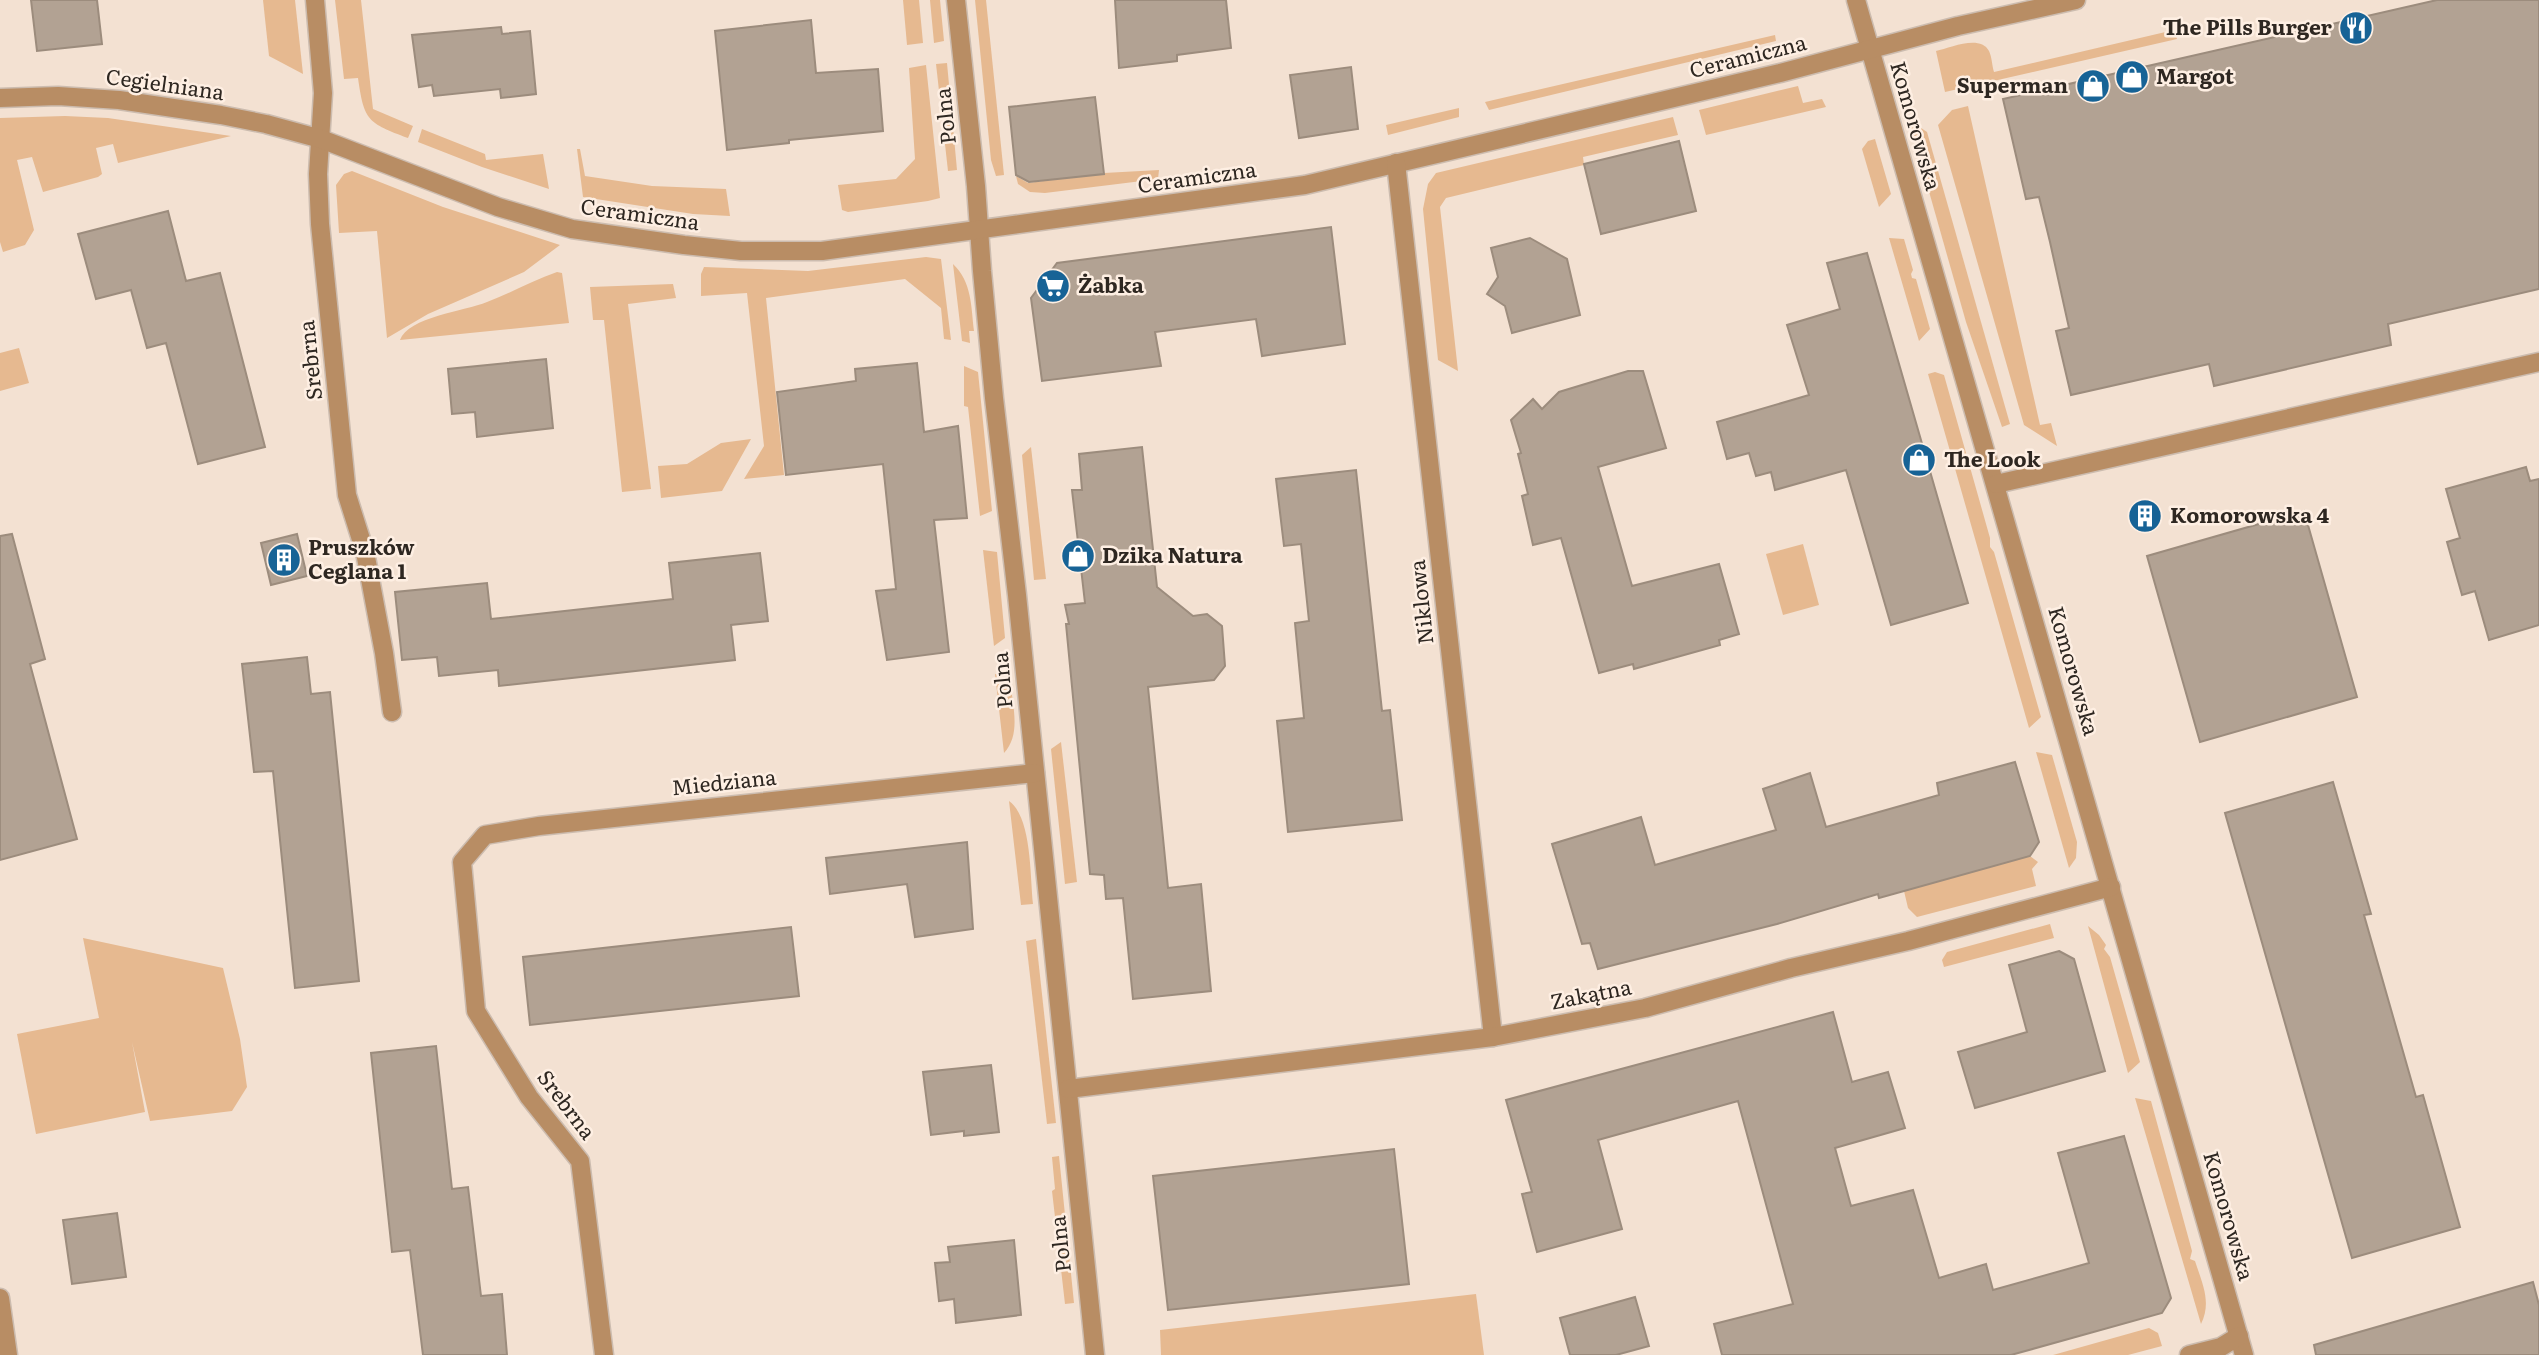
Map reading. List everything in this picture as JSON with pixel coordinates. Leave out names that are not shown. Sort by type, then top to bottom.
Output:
[{"type":"street","name":"Srebrna","points":[[315,0],[323,93],[318,174],[320,224],[347,495],[365,552],[392,712]]},
{"type":"street","name":"Polna","points":[[956,0],[994,398],[1095,1355]]},
{"type":"street","name":"Komorowska","points":[[1856,0],[2244,1355]]},
{"type":"street","name":"Ceramiczna","points":[[321,139],[485,203],[572,229],[741,251],[822,251],[1305,186],[1721,88],[1958,26],[2076,0]]},
{"type":"street","name":"Cegielniana","points":[[0,98],[58,96],[119,100],[221,115],[321,139]]},
{"type":"street","name":"Niklowa","points":[[1395,163],[1493,1037]]},
{"type":"street","points":[[1996,484],[2539,362]]},
{"type":"street","name":"Miedziana","points":[[464,894],[462,862],[485,835],[552,825],[1035,773]]},
{"type":"street","name":"Zakątna","points":[[1068,1089],[1493,1037],[1644,1008],[2110,887]]},
{"type":"street","name":"Srebrna","points":[[464,894],[476,1011],[529,1097],[580,1161],[604,1355]]},
{"type":"street","points":[[0,1298],[8,1355]]},
{"type":"street","points":[[2189,1355],[2221,1347],[2239,1336]]},
{"type":"shaded area","points":[[263,0],[295,0],[303,74],[269,56]]},
{"type":"shaded area","points":[[335,0],[361,0],[373,109],[413,126],[408,138],[370,119],[363,103],[358,78],[344,79]]},
{"type":"shaded area","points":[[903,0],[919,0],[923,43],[907,45]]},
{"type":"shaded area","points":[[930,0],[940,0],[944,41],[934,43]]},
{"type":"shaded area","points":[[975,0],[986,0],[1004,175],[996,176],[991,160]]},
{"type":"shaded area","points":[[2174,30],[2177,39],[1945,92],[1936,51],[1964,43],[1979,43],[1989,51],[1994,72]]},
{"type":"shaded area","points":[[1775,35],[1776,41],[1489,110],[1485,102]]},
{"type":"shaded area","points":[[947,63],[957,170],[948,171],[936,64]]},
{"type":"shaded area","points":[[926,65],[940,198],[848,212],[842,210],[838,185],[896,179],[915,159],[909,68]]},
{"type":"shaded area","points":[[1798,86],[1803,103],[1822,99],[1826,107],[1706,135],[1699,110]]},
{"type":"shaded area","points":[[1968,106],[2040,425],[2051,423],[2057,446],[2024,425],[1938,125],[1952,110]]},
{"type":"shaded area","points":[[1459,108],[1459,117],[1388,135],[1386,125]]},
{"type":"shaded area","points":[[1673,117],[1678,135],[1583,157],[1584,165],[1446,198],[1440,207],[1458,371],[1438,360],[1423,209],[1428,184],[1436,173]]},
{"type":"shaded area","points":[[0,118],[108,118],[231,136],[118,163],[113,144],[96,148],[102,174],[43,192],[32,157],[17,160],[34,230],[25,245],[3,252],[0,242]]},
{"type":"shaded area","points":[[1918,126],[1927,132],[2010,424],[2002,427],[1966,322],[1911,128]]},
{"type":"shaded area","points":[[422,129],[485,154],[486,160],[543,154],[549,189],[418,142]]},
{"type":"shaded area","points":[[1875,139],[1891,194],[1879,207],[1862,149],[1868,141]]},
{"type":"shaded area","points":[[577,149],[580,149],[585,176],[652,186],[726,189],[730,216],[693,214],[583,197]]},
{"type":"shaded area","points":[[1159,170],[1158,179],[1045,193],[1030,192],[1018,184],[1016,176],[1028,183],[1104,173]]},
{"type":"shaded area","points":[[352,171],[443,207],[560,245],[524,272],[428,314],[387,338],[377,231],[339,233],[336,185],[344,174]]},
{"type":"shaded area","points":[[1889,238],[1904,239],[1913,270],[1912,278],[1916,279],[1930,329],[1919,341]]},
{"type":"shaded area","points":[[926,257],[941,259],[951,340],[944,339],[941,308],[905,279],[766,298],[784,475],[744,479],[764,446],[747,293],[701,296],[701,274],[704,267],[808,271]]},
{"type":"shaded area","points":[[953,264],[964,279],[970,295],[974,331],[969,331],[970,343],[962,341]]},
{"type":"shaded area","points":[[557,272],[562,273],[569,323],[400,340],[405,332],[425,320],[487,302]]},
{"type":"shaded area","points":[[673,284],[676,298],[628,304],[651,489],[622,492],[604,320],[593,320],[590,287]]},
{"type":"shaded area","points":[[19,348],[29,383],[0,391],[0,353]]},
{"type":"shaded area","points":[[964,366],[978,372],[992,511],[980,516],[968,407],[964,406]]},
{"type":"shaded area","points":[[1935,372],[1944,375],[1990,538],[1990,547],[1994,552],[2041,717],[2029,728],[1928,374]]},
{"type":"shaded area","points":[[751,439],[722,491],[661,498],[658,466],[687,464],[721,443]]},
{"type":"shaded area","points":[[1031,447],[1046,579],[1034,580],[1022,455]]},
{"type":"shaded area","points":[[1803,544],[1819,605],[1783,615],[1766,554]]},
{"type":"shaded area","points":[[983,550],[997,552],[1005,638],[994,646]]},
{"type":"shaded area","points":[[995,674],[1010,679],[1014,708],[1013,737],[1004,753]]},
{"type":"shaded area","points":[[1061,742],[1077,882],[1065,884],[1051,749]]},
{"type":"shaded area","points":[[2036,752],[2052,755],[2077,842],[2076,858],[2069,868]]},
{"type":"shaded area","points":[[1009,801],[1017,809],[1026,834],[1033,904],[1021,905]]},
{"type":"shaded area","points":[[2030,856],[2038,862],[2032,869],[2036,886],[1917,917],[1908,908],[1904,891]]},
{"type":"shaded area","points":[[2050,924],[2054,938],[1944,967],[1942,960],[1947,952]]},
{"type":"shaded area","points":[[2088,926],[2106,945],[2104,949],[2110,957],[2140,1062],[2128,1073]]},
{"type":"shaded area","points":[[83,938],[223,968],[240,1039],[247,1087],[232,1111],[150,1121],[132,1042],[145,1112],[36,1134],[17,1034],[99,1018]]},
{"type":"shaded area","points":[[1036,939],[1056,1123],[1047,1124],[1026,941]]},
{"type":"shaded area","points":[[2135,1098],[2151,1101],[2192,1251],[2190,1259],[2195,1261],[2205,1292],[2206,1308],[2201,1324]]},
{"type":"shaded area","points":[[1059,1156],[1074,1303],[1065,1304],[1052,1191],[1055,1189],[1052,1157]]},
{"type":"shaded area","points":[[1476,1294],[1484,1355],[1161,1355],[1160,1330]]},
{"type":"shaded area","points":[[2149,1328],[2158,1333],[2162,1346],[2128,1355],[2053,1355]]},
{"type":"building","points":[[31,0],[97,0],[102,44],[37,51]]},
{"type":"building","points":[[1115,0],[1226,0],[1231,48],[1177,55],[1177,61],[1119,68]]},
{"type":"building","points":[[2437,0],[2539,0],[2539,289],[2388,324],[2391,345],[2214,386],[2209,364],[2071,395],[2056,331],[2069,328],[2050,242],[2039,197],[2026,199],[2003,99]]},
{"type":"building","points":[[811,20],[816,73],[878,69],[883,131],[789,140],[789,143],[727,150],[715,31]]},
{"type":"building","points":[[501,27],[502,34],[530,31],[536,94],[501,98],[500,89],[434,96],[432,85],[419,87],[412,35]]},
{"type":"building","points":[[1351,67],[1358,129],[1299,138],[1290,75]]},
{"type":"building","points":[[1095,97],[1104,174],[1029,182],[1016,175],[1009,107]]},
{"type":"building","points":[[1679,141],[1696,211],[1601,234],[1584,164]]},
{"type":"building","points":[[168,211],[186,281],[220,273],[265,447],[198,464],[166,343],[147,348],[131,290],[96,299],[78,234]]},
{"type":"building","points":[[1331,227],[1345,344],[1262,356],[1256,319],[1155,332],[1161,366],[1042,381],[1031,298],[1057,263]]},
{"type":"building","points":[[1530,238],[1567,259],[1580,315],[1512,333],[1505,306],[1487,294],[1498,277],[1491,248]]},
{"type":"building","points":[[1867,253],[1968,603],[1891,625],[1846,470],[1775,490],[1771,472],[1756,476],[1749,453],[1727,459],[1717,422],[1809,395],[1787,325],[1840,309],[1827,263]]},
{"type":"building","points":[[546,359],[553,428],[477,437],[475,412],[452,414],[448,369]]},
{"type":"building","points":[[917,363],[924,432],[958,426],[967,518],[934,520],[949,652],[887,660],[876,591],[896,589],[883,464],[786,475],[777,392],[856,381],[855,369]]},
{"type":"building","points":[[1628,371],[1643,371],[1666,448],[1598,467],[1632,586],[1719,564],[1739,634],[1719,640],[1720,645],[1634,669],[1633,664],[1599,673],[1561,538],[1533,545],[1522,496],[1528,494],[1518,454],[1521,453],[1511,420],[1533,399],[1542,409],[1559,392]]},
{"type":"building","points":[[1142,447],[1157,587],[1193,616],[1207,614],[1222,626],[1225,666],[1214,680],[1148,687],[1168,888],[1201,884],[1211,991],[1133,999],[1123,898],[1106,899],[1104,875],[1090,874],[1066,624],[1069,624],[1065,605],[1085,603],[1072,490],[1082,490],[1079,454]]},
{"type":"building","points":[[2526,467],[2530,481],[2539,479],[2539,625],[2489,640],[2475,591],[2462,595],[2456,574],[2447,542],[2460,538],[2446,489]]},
{"type":"building","points":[[1356,470],[1382,711],[1390,710],[1402,820],[1288,832],[1277,721],[1304,718],[1295,623],[1309,621],[1301,544],[1284,546],[1276,479]]},
{"type":"building","points":[[2304,511],[2357,697],[2200,742],[2147,556]]},
{"type":"building","points":[[12,534],[45,659],[30,664],[77,839],[0,860],[0,536]]},
{"type":"building","name":"Pruszków Ceglana 1","points":[[297,534],[307,576],[271,585],[261,543]]},
{"type":"building","points":[[760,553],[768,621],[731,625],[735,660],[499,686],[498,670],[439,676],[437,657],[402,660],[395,592],[487,583],[491,619],[673,599],[669,563]]},
{"type":"building","points":[[307,657],[311,694],[330,692],[359,981],[295,988],[273,771],[254,772],[242,664]]},
{"type":"building","points":[[2015,762],[2039,842],[2030,856],[1879,898],[1878,894],[1777,924],[1598,969],[1590,943],[1582,944],[1552,844],[1641,817],[1655,865],[1776,830],[1763,789],[1810,773],[1826,827],[1939,795],[1937,783]]},
{"type":"building","points":[[2333,782],[2371,914],[2364,915],[2416,1097],[2423,1095],[2460,1227],[2352,1258],[2225,813]]},
{"type":"building","points":[[967,842],[973,929],[915,937],[907,884],[830,894],[826,858]]},
{"type":"building","points":[[791,927],[799,996],[530,1025],[523,957]]},
{"type":"building","points":[[2059,951],[2074,959],[2105,1071],[1975,1108],[1958,1052],[2027,1032],[2009,965]]},
{"type":"building","points":[[1833,1012],[1852,1082],[1888,1072],[1905,1128],[1835,1148],[1851,1206],[1913,1190],[1939,1278],[1986,1264],[1993,1290],[2089,1263],[2058,1153],[2124,1136],[2171,1298],[2162,1313],[2011,1355],[1722,1355],[1714,1324],[1793,1304],[1738,1101],[1598,1140],[1622,1229],[1537,1252],[1522,1194],[1532,1192],[1506,1100]]},
{"type":"building","points":[[436,1046],[452,1189],[468,1187],[481,1296],[502,1294],[507,1355],[423,1355],[410,1250],[392,1252],[371,1053]]},
{"type":"building","points":[[991,1065],[999,1132],[964,1136],[964,1131],[931,1135],[923,1072]]},
{"type":"building","points":[[1394,1149],[1409,1284],[1168,1310],[1153,1176]]},
{"type":"building","points":[[117,1213],[126,1277],[72,1284],[63,1220]]},
{"type":"building","points":[[1014,1240],[1021,1315],[956,1323],[954,1299],[939,1301],[935,1263],[950,1262],[948,1247]]},
{"type":"building","points":[[2533,1282],[2539,1305],[2539,1355],[2316,1355],[2314,1345]]},
{"type":"building","points":[[1635,1297],[1649,1346],[1616,1355],[1570,1355],[1560,1318]]},
{"type":"place","name":"The Pills Burger","points":[[2356,28]]},
{"type":"place","name":"Margot","points":[[2132,77]]},
{"type":"place","name":"Superman","points":[[2093,86]]},
{"type":"place","name":"Żabka","points":[[1053,286]]},
{"type":"place","name":"The Look","points":[[1919,460]]},
{"type":"place","name":"Komorowska 4","points":[[2145,516]]},
{"type":"place","name":"Dzika Natura","points":[[1078,556]]},
{"type":"place","name":"Pruszków Ceglana 1","points":[[284,560]]}]
